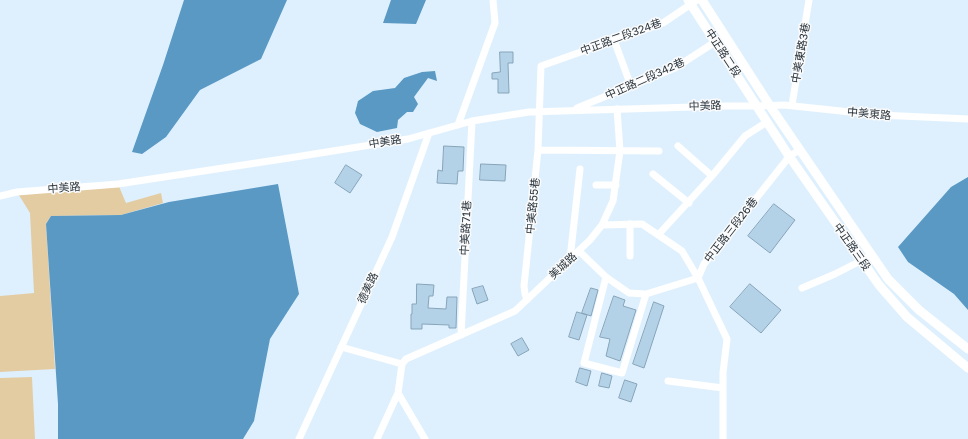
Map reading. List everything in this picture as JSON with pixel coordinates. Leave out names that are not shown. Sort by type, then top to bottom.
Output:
[{"type":"main road","name":"中正路二段","points":[[702,0],[770,106]]},
{"type":"main road","name":"中正路二段","points":[[692,1],[757,106]]},
{"type":"main road","name":"中正路三段","points":[[757,106],[789,156],[879,285],[907,317],[968,368]]},
{"type":"main road","name":"中正路三段","points":[[770,106],[888,279],[920,310],[968,349]]},
{"type":"street","points":[[458,125],[495,23],[492,0]]},
{"type":"street","name":"中美東路3巷","points":[[792,105],[809,0]]},
{"type":"street","name":"中正路二段324巷","points":[[541,66],[663,23],[692,1]]},
{"type":"street","points":[[614,40],[631,86]]},
{"type":"street","name":"中正路二段342巷","points":[[572,110],[674,68],[716,42]]},
{"type":"street","name":"中美路55巷","points":[[527,300],[524,286],[538,150],[541,66]]},
{"type":"street","name":"中美東路","points":[[770,106],[792,105],[879,115],[968,119]]},
{"type":"street","name":"中美路","points":[[0,196],[18,192],[118,184],[289,158],[408,139],[472,121],[530,112],[770,106]]},
{"type":"street","name":"美城路","points":[[402,364],[406,359],[515,311],[590,240],[602,224],[613,201],[620,151],[617,109]]},
{"type":"street","name":"中美路71巷","points":[[461,335],[472,121]]},
{"type":"street","points":[[659,234],[689,203],[745,136],[767,122]]},
{"type":"street","name":"德美路","points":[[299,439],[392,237],[429,133]]},
{"type":"street","points":[[678,146],[712,176]]},
{"type":"street","points":[[538,150],[659,151]]},
{"type":"street","name":"中正路三段26巷","points":[[698,278],[704,264],[789,156],[800,150]]},
{"type":"street","points":[[570,259],[580,169]]},
{"type":"street","points":[[653,174],[689,203]]},
{"type":"street","points":[[596,185],[616,186]]},
{"type":"street","points":[[602,224],[642,224],[659,234],[682,252],[698,278],[727,339],[723,388],[723,439]]},
{"type":"street","points":[[630,224],[630,256]]},
{"type":"street","points":[[579,251],[606,277],[629,293],[646,294],[698,278]]},
{"type":"street","points":[[802,288],[862,262],[872,255]]},
{"type":"street","points":[[606,277],[584,364],[622,373],[646,294]]},
{"type":"street","points":[[341,347],[402,364],[398,393],[377,439]]},
{"type":"street","points":[[668,381],[723,388]]},
{"type":"street","points":[[398,393],[425,439]]},
{"type":"shaded area","points":[[118,184],[126,203],[161,193],[163,203],[121,215],[51,216],[46,224],[55,369],[0,372],[0,296],[34,293],[30,213],[17,192]]},
{"type":"shaded area","points":[[32,377],[35,439],[0,439],[0,378]]},
{"type":"water","points":[[184,0],[287,0],[261,59],[200,90],[166,137],[142,154],[132,152],[163,65]]},
{"type":"water","points":[[391,0],[426,0],[416,24],[383,23]]},
{"type":"water","points":[[435,71],[437,81],[428,78],[414,97],[418,104],[413,112],[407,112],[398,120],[397,128],[377,132],[360,124],[355,113],[358,101],[373,91],[395,88],[404,78],[422,72]]},
{"type":"water","points":[[968,177],[968,310],[954,294],[908,262],[898,247],[951,187]]},
{"type":"water","points":[[278,184],[299,294],[270,339],[254,421],[243,439],[58,439],[58,404],[46,224],[51,216],[121,215],[169,202]]},
{"type":"building","points":[[500,52],[513,52],[513,63],[508,63],[509,93],[498,93],[498,79],[492,79],[492,73],[500,72]]},
{"type":"building","points":[[444,146],[464,147],[463,171],[458,171],[457,184],[437,183],[438,170],[442,171]]},
{"type":"building","points":[[481,164],[506,165],[505,181],[480,180]]},
{"type":"building","points":[[346,165],[362,175],[350,193],[335,183]]},
{"type":"building","points":[[774,204],[795,220],[770,253],[748,236]]},
{"type":"building","points":[[417,284],[434,285],[433,296],[429,296],[428,308],[446,309],[447,297],[457,297],[456,328],[449,328],[449,325],[422,324],[422,329],[411,329],[412,304],[416,304]]},
{"type":"building","points":[[750,284],[781,310],[761,333],[730,307]]},
{"type":"building","points":[[483,286],[488,300],[477,304],[472,289]]},
{"type":"building","points":[[591,288],[598,290],[591,316],[582,313]]},
{"type":"building","points":[[614,296],[625,300],[623,306],[636,310],[620,361],[606,356],[610,339],[600,337]]},
{"type":"building","points":[[654,302],[664,306],[644,368],[633,364]]},
{"type":"building","points":[[577,312],[587,315],[579,340],[569,337]]},
{"type":"building","points":[[522,338],[529,350],[518,356],[511,344]]},
{"type":"building","points":[[580,368],[591,371],[587,386],[576,382]]},
{"type":"building","points":[[602,373],[612,376],[609,388],[599,386]]},
{"type":"building","points":[[625,380],[637,384],[631,402],[619,398]]}]
